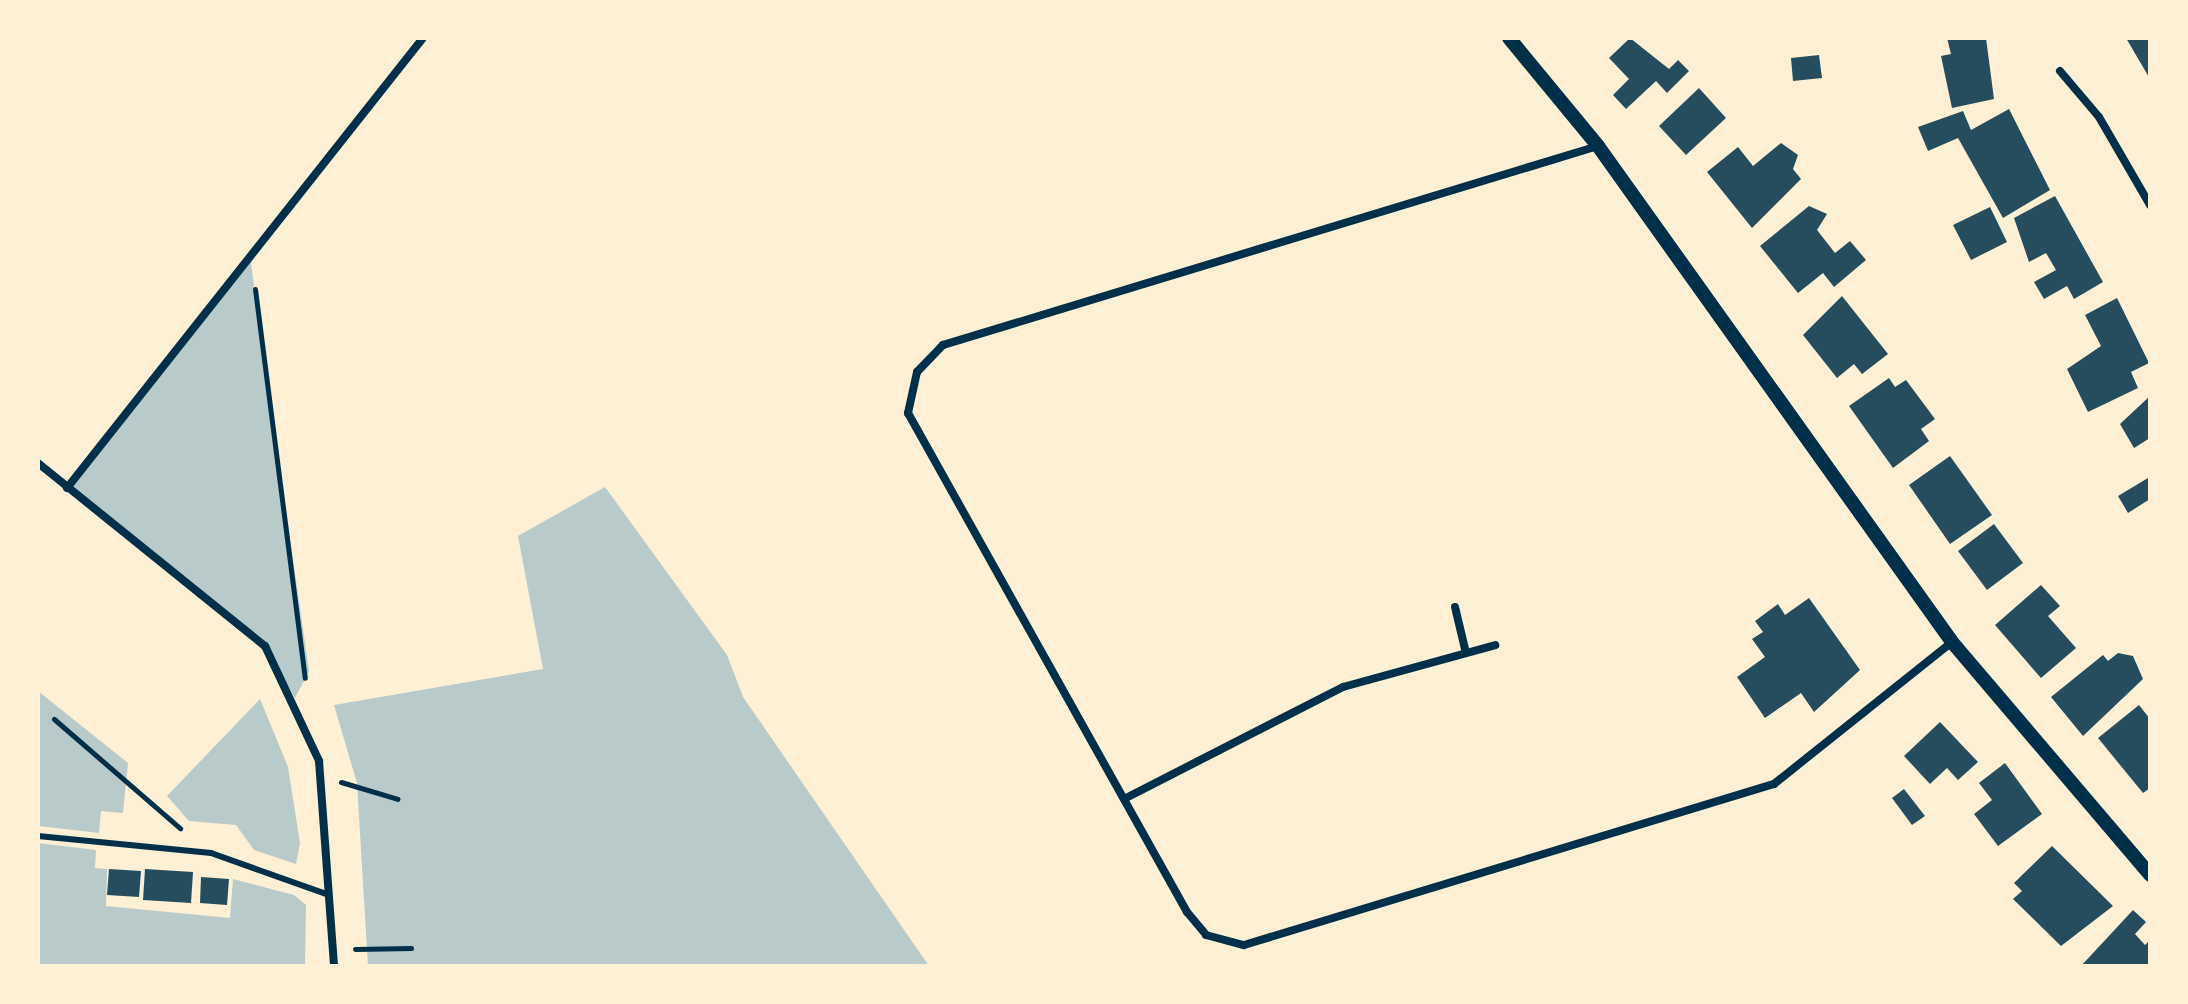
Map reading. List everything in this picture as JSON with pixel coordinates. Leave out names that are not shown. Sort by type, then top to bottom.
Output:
[{"type":"street","points":[[1509,38],[1598,146],[1952,642],[2150,875]]},
{"type":"street","points":[[67,488],[418,40]]},
{"type":"street","points":[[2060,71],[2099,117],[2150,205]]},
{"type":"street","points":[[1598,146],[943,345],[917,372],[908,413],[1124,799],[1206,935],[1244,945],[1774,784],[1952,642]]},
{"type":"street","points":[[38,463],[265,646],[295,698],[320,781],[332,896],[334,966]]},
{"type":"street","points":[[1455,607],[1466,653]]},
{"type":"street","points":[[1124,799],[1343,687],[1495,645]]},
{"type":"lane","points":[[38,836],[193,852],[332,896]]},
{"type":"path","points":[[250,256],[309,671],[295,698]]},
{"type":"path","points":[[54,719],[174,818],[193,852]]},
{"type":"path","points":[[320,781],[357,783],[398,799]]},
{"type":"path","points":[[334,949],[411,948]]},
{"type":"shaded area","points":[[250,257],[309,671],[295,698],[265,646],[67,488]]},
{"type":"shaded area","points":[[605,487],[727,655],[743,697],[929,966],[368,966],[357,783],[334,705],[543,669],[518,536]]},
{"type":"shaded area","points":[[38,691],[128,763],[123,813],[101,811],[99,833],[38,826]]},
{"type":"shaded area","points":[[260,699],[288,767],[300,843],[296,864],[254,850],[236,825],[189,821],[167,796]]},
{"type":"shaded area","points":[[38,843],[96,850],[95,868],[107,869],[106,906],[230,918],[233,879],[294,895],[306,905],[305,966],[38,966]]},
{"type":"building","points":[[1630,38],[1669,69],[1678,60],[1689,71],[1667,93],[1656,81],[1626,109],[1613,95],[1629,79],[1609,58]]},
{"type":"building","points":[[1947,38],[1986,38],[1994,99],[1952,108],[1941,56],[1951,54]]},
{"type":"building","points":[[2126,38],[2150,38],[2150,79]]},
{"type":"building","points":[[1819,55],[1822,78],[1793,81],[1791,58]]},
{"type":"building","points":[[1699,88],[1726,118],[1686,155],[1659,126]]},
{"type":"building","points":[[2009,109],[2050,190],[2003,218],[1958,138],[1928,151],[1918,127],[1963,111],[1971,130]]},
{"type":"building","points":[[1781,143],[1798,155],[1793,169],[1801,179],[1752,228],[1707,172],[1738,147],[1753,166]]},
{"type":"building","points":[[2055,196],[2103,282],[2074,299],[2067,286],[2044,299],[2034,282],[2056,270],[2046,253],[2029,262],[2014,218]]},
{"type":"building","points":[[1809,206],[1827,214],[1817,230],[1835,253],[1850,241],[1866,260],[1834,287],[1823,273],[1798,293],[1760,246]]},
{"type":"building","points":[[1990,207],[2007,242],[1971,260],[1953,225]]},
{"type":"building","points":[[1842,296],[1888,354],[1862,374],[1854,364],[1837,378],[1803,335]]},
{"type":"building","points":[[2117,298],[2149,363],[2131,372],[2138,388],[2088,412],[2067,369],[2101,346],[2085,315]]},
{"type":"building","points":[[1889,378],[1895,387],[1906,380],[1935,419],[1921,429],[1929,441],[1893,468],[1849,406]]},
{"type":"building","points":[[2150,396],[2150,438],[2134,448],[2120,424]]},
{"type":"building","points":[[1950,456],[1992,515],[1950,544],[1909,485]]},
{"type":"building","points":[[2148,478],[2150,499],[2128,513],[2118,496]]},
{"type":"building","points":[[1994,524],[2023,563],[1987,590],[1958,551]]},
{"type":"building","points":[[2041,585],[2060,606],[2048,616],[2076,648],[2041,678],[1995,625]]},
{"type":"building","points":[[1809,598],[1860,670],[1814,712],[1801,693],[1765,718],[1737,677],[1765,657],[1752,639],[1763,632],[1755,621],[1778,604],[1785,615]]},
{"type":"building","points":[[2118,653],[2133,656],[2143,679],[2083,736],[2051,697],[2103,655],[2108,661]]},
{"type":"building","points":[[2139,705],[2150,719],[2150,788],[2143,793],[2098,738]]},
{"type":"building","points":[[1940,722],[1978,762],[1958,780],[1947,768],[1930,784],[1904,756]]},
{"type":"building","points":[[2005,763],[2042,814],[1998,846],[1974,814],[1992,800],[1979,783]]},
{"type":"building","points":[[1904,789],[1925,816],[1912,825],[1892,798]]},
{"type":"building","points":[[2052,846],[2113,906],[2061,946],[2013,899],[2022,891],[2014,883]]},
{"type":"building","points":[[109,869],[141,871],[139,897],[107,895]]},
{"type":"building","points":[[145,869],[193,872],[191,903],[143,900]]},
{"type":"building","points":[[201,877],[229,879],[227,905],[200,903]]},
{"type":"building","points":[[2133,910],[2146,922],[2135,934],[2145,945],[2150,940],[2150,966],[2081,966]]}]
